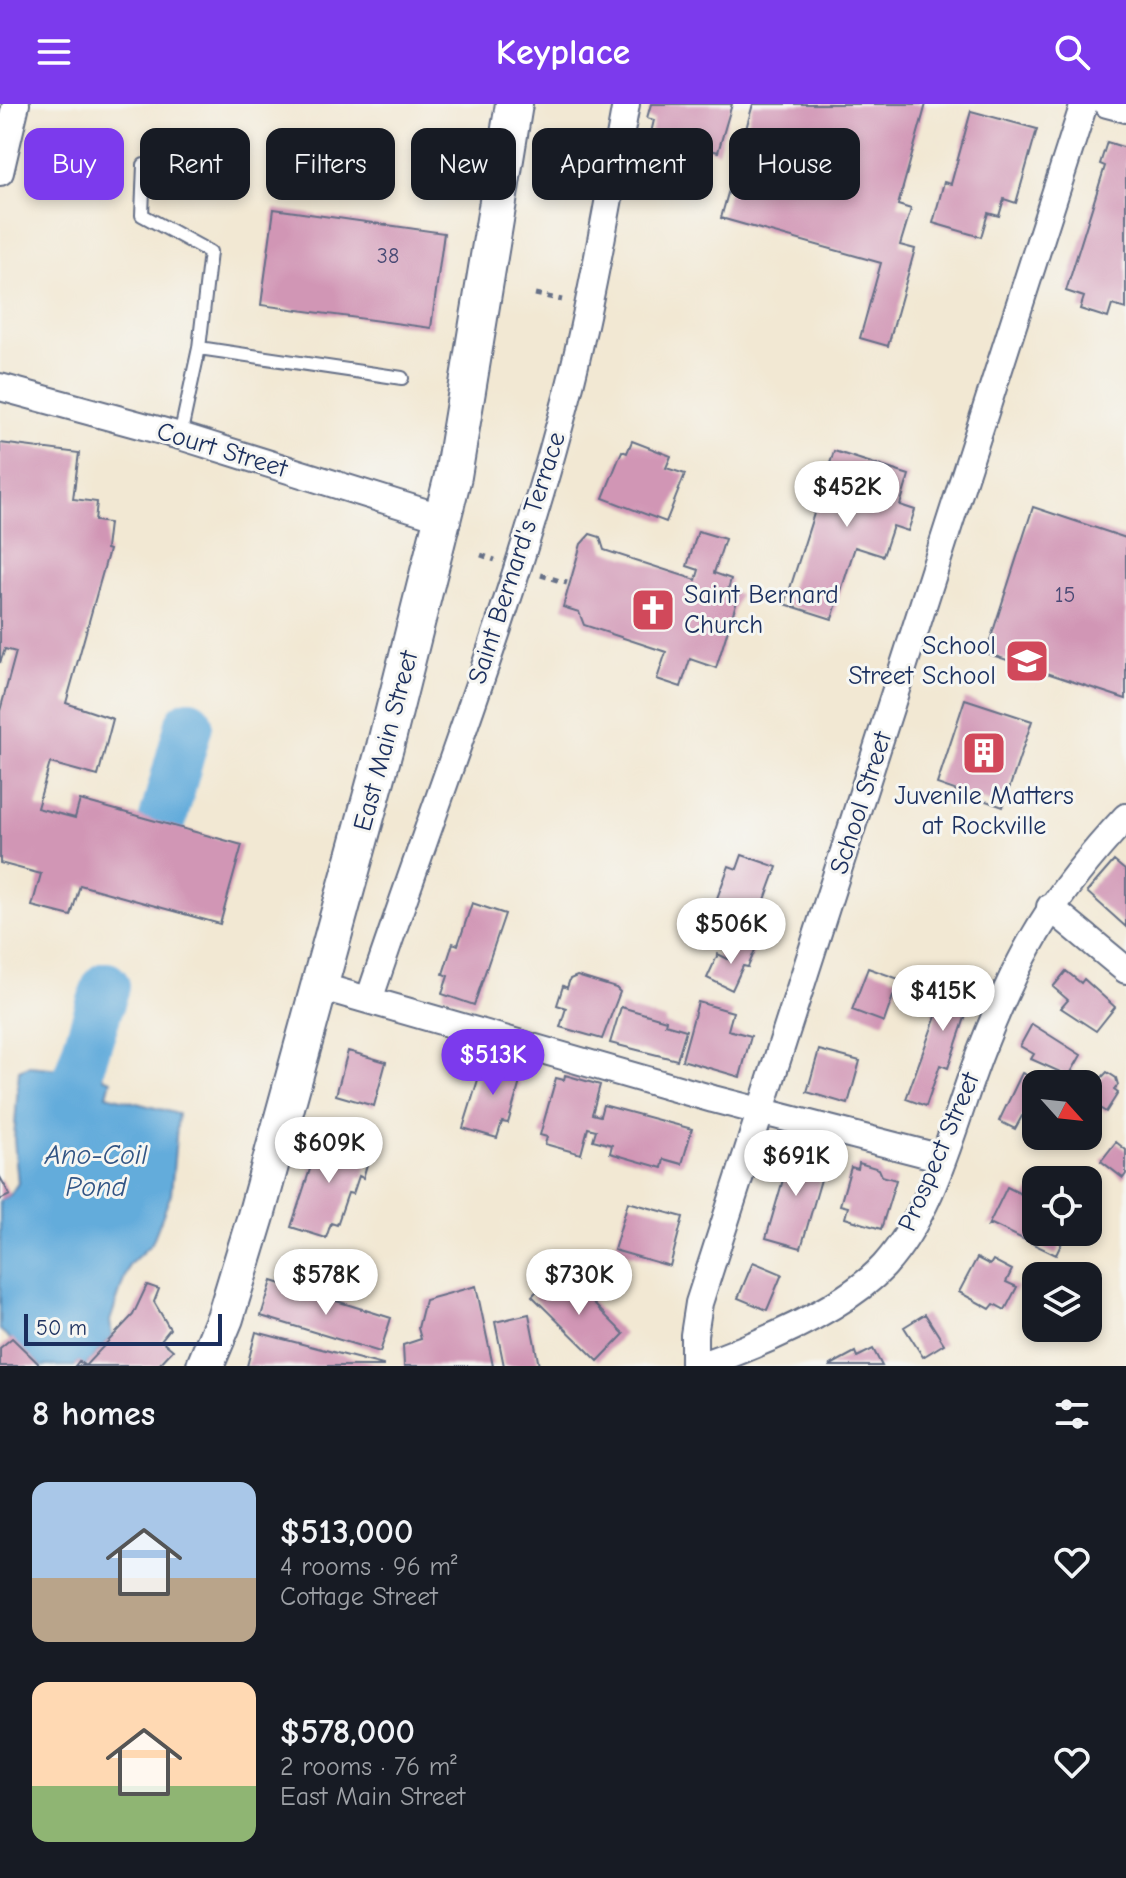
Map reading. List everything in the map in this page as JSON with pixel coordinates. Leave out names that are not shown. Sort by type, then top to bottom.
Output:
[{"type":"main road","name":"East Main Street","points":[[205,1366],[225,1318],[252,1230],[385,747],[443,518],[465,416],[514,104]]},
{"type":"street","points":[[0,172],[16,104]]},
{"type":"street","name":"Saint Bernard's Terrace","points":[[369,1000],[511,586],[551,457],[590,301],[626,104]]},
{"type":"street","name":"School Street","points":[[696,1366],[694,1335],[699,1303],[1084,104]]},
{"type":"street","points":[[1107,104],[1126,109]]},
{"type":"street","name":"Court Street","points":[[0,387],[180,436],[443,518]]},
{"type":"street","name":"Prospect Street","points":[[696,1366],[746,1358],[877,1272],[912,1223],[942,1158],[1010,980],[1050,907],[1126,817]]},
{"type":"street","points":[[1050,907],[1126,970]]},
{"type":"street","points":[[319,986],[761,1111],[942,1158]]},
{"type":"lane","points":[[143,200],[142,215],[210,252],[199,348],[180,436]]},
{"type":"lane","points":[[199,348],[402,378]]},
{"type":"path","points":[[535,294],[562,300]]},
{"type":"path","points":[[529,571],[567,583]]},
{"type":"water","name":"Ano-Coil Pond","points":[[29,1066],[103,1073],[102,1077],[111,1080],[107,1095],[178,1114],[171,1194],[152,1243],[129,1265],[110,1321],[112,1337],[85,1366],[79,1362],[75,1366],[41,1366],[0,1330],[0,1200],[10,1195],[18,1183],[14,1140],[19,1070]]},
{"type":"building","points":[[651,104],[732,104],[718,152],[713,151],[713,128],[652,128],[654,120],[647,118]]},
{"type":"building","points":[[753,104],[926,104],[898,205],[911,209],[900,245],[915,249],[888,346],[860,338],[881,263],[721,218],[729,190],[729,200],[860,200],[860,128],[746,128]]},
{"type":"building","points":[[971,111],[1037,129],[1016,203],[1004,199],[999,216],[988,213],[981,237],[933,223],[944,182],[951,184]]},
{"type":"building","points":[[1107,142],[1126,148],[1126,309],[1112,305],[1108,318],[1080,309],[1084,297],[1066,291],[1105,166],[1100,164]]},
{"type":"building","points":[[274,209],[444,233],[431,328],[261,305]]},
{"type":"building","points":[[632,441],[671,456],[666,468],[685,474],[666,522],[603,498],[622,451],[627,453]]},
{"type":"building","points":[[0,443],[79,453],[73,499],[97,502],[95,521],[109,523],[106,549],[109,550],[66,703],[113,719],[98,776],[50,763],[37,808],[75,818],[80,800],[242,845],[220,924],[80,885],[71,916],[32,906],[41,874],[0,863],[0,711],[16,652],[5,649],[0,663]]},
{"type":"building","points":[[834,451],[909,475],[900,505],[915,510],[908,531],[893,526],[883,556],[855,547],[832,619],[785,604]]},
{"type":"building","points":[[1033,507],[1126,538],[1126,699],[986,653]]},
{"type":"building","name":"Saint Bernard Church","points":[[698,531],[725,539],[714,573],[731,579],[728,590],[739,594],[716,668],[690,659],[681,687],[657,679],[666,652],[584,625],[579,612],[563,607],[581,544],[590,534],[600,537],[604,550],[696,580],[699,570],[687,566]]},
{"type":"building","name":"Juvenile Matters at Rockville","points":[[965,699],[1032,721],[1003,807],[937,784]]},
{"type":"building","points":[[742,855],[777,867],[759,916],[716,901],[729,866],[737,869]]},
{"type":"building","points":[[1114,861],[1126,871],[1126,927],[1087,892]]},
{"type":"building","points":[[472,903],[505,914],[474,1005],[442,994],[448,976],[443,974],[453,943],[458,945]]},
{"type":"building","points":[[737,942],[755,950],[748,967],[743,966],[732,990],[707,978],[718,954],[730,960]]},
{"type":"building","points":[[868,968],[899,979],[884,1022],[852,1010]]},
{"type":"building","points":[[948,968],[978,979],[948,1068],[940,1065],[926,1106],[906,1099],[936,1016],[932,1015]]},
{"type":"building","points":[[1066,971],[1081,983],[1084,979],[1115,1007],[1096,1031],[1061,1008],[1068,1000],[1053,987]]},
{"type":"building","points":[[577,976],[620,992],[602,1039],[560,1027],[566,1008],[557,1005],[563,986],[567,988],[570,979]]},
{"type":"building","points":[[698,1002],[733,1012],[728,1030],[751,1036],[740,1077],[682,1060]]},
{"type":"building","points":[[621,1007],[666,1020],[665,1024],[686,1030],[677,1060],[610,1043]]},
{"type":"building","points":[[1032,1024],[1081,1055],[1072,1070],[1056,1070],[1031,1059],[1034,1054],[1020,1046]]},
{"type":"building","points":[[819,1050],[860,1061],[848,1104],[807,1092]]},
{"type":"building","points":[[348,1051],[386,1062],[374,1106],[336,1095]]},
{"type":"building","points":[[486,1054],[519,1064],[514,1080],[520,1082],[508,1123],[502,1122],[497,1138],[463,1128]]},
{"type":"building","points":[[1107,1072],[1116,1078],[1118,1085],[1114,1090],[1118,1093],[1106,1112],[1102,1110],[1102,1077]]},
{"type":"building","points":[[1022,1073],[1022,1116],[1015,1129],[999,1121]]},
{"type":"building","points":[[565,1075],[600,1085],[592,1114],[600,1116],[603,1105],[692,1129],[682,1164],[664,1159],[662,1168],[610,1153],[612,1145],[593,1140],[596,1130],[588,1128],[581,1154],[545,1144],[547,1137],[540,1135],[556,1078],[564,1080]]},
{"type":"building","points":[[336,1129],[357,1135],[352,1152],[369,1158],[363,1178],[359,1176],[353,1194],[348,1193],[337,1225],[331,1223],[326,1238],[291,1227],[316,1151],[328,1155]]},
{"type":"building","points":[[1116,1142],[1126,1150],[1126,1174],[1123,1178],[1101,1161]]},
{"type":"building","points":[[792,1149],[827,1159],[801,1248],[766,1238]]},
{"type":"building","points":[[859,1163],[879,1169],[882,1176],[896,1180],[881,1229],[845,1218],[848,1207],[840,1205],[851,1167],[858,1169]]},
{"type":"building","points":[[0,1177],[10,1195],[0,1200]]},
{"type":"building","points":[[1007,1187],[1022,1194],[1022,1239],[992,1224],[988,1226]]},
{"type":"building","points":[[628,1202],[683,1217],[670,1266],[614,1250]]},
{"type":"building","points":[[1037,1246],[1060,1246],[1056,1255]]},
{"type":"building","points":[[977,1258],[990,1265],[993,1260],[1012,1270],[1006,1282],[1017,1287],[1005,1310],[994,1304],[990,1309],[959,1292]]},
{"type":"building","points":[[753,1262],[782,1274],[767,1310],[738,1298]]},
{"type":"building","points":[[551,1276],[567,1292],[574,1284],[624,1334],[598,1361],[532,1296]]},
{"type":"building","points":[[272,1281],[391,1318],[380,1352],[261,1316]]},
{"type":"building","points":[[147,1285],[159,1289],[154,1302],[170,1329],[161,1340],[173,1350],[158,1366],[85,1366],[133,1315]]},
{"type":"building","points":[[476,1286],[493,1366],[404,1366],[403,1345],[421,1339],[418,1328],[425,1300]]},
{"type":"building","points":[[529,1314],[539,1366],[504,1366],[495,1322]]},
{"type":"building","points":[[925,1314],[944,1344],[923,1357],[904,1327]]},
{"type":"building","points":[[256,1332],[383,1365],[383,1366],[247,1366]]},
{"type":"building","points":[[12,1338],[41,1366],[0,1366],[0,1348]]},
{"type":"building","points":[[873,1349],[882,1366],[829,1366],[855,1352],[857,1357]]},
{"type":"waterway","points":[[162,823],[189,724]]},
{"type":"waterway","points":[[71,1135],[69,1103],[106,986]]},
{"type":"place","name":"Saint Bernard Church","points":[[653,610]]},
{"type":"place","name":"School Street School","points":[[1027,661]]},
{"type":"place","name":"Juvenile Matters at Rockville","points":[[984,753]]}]
